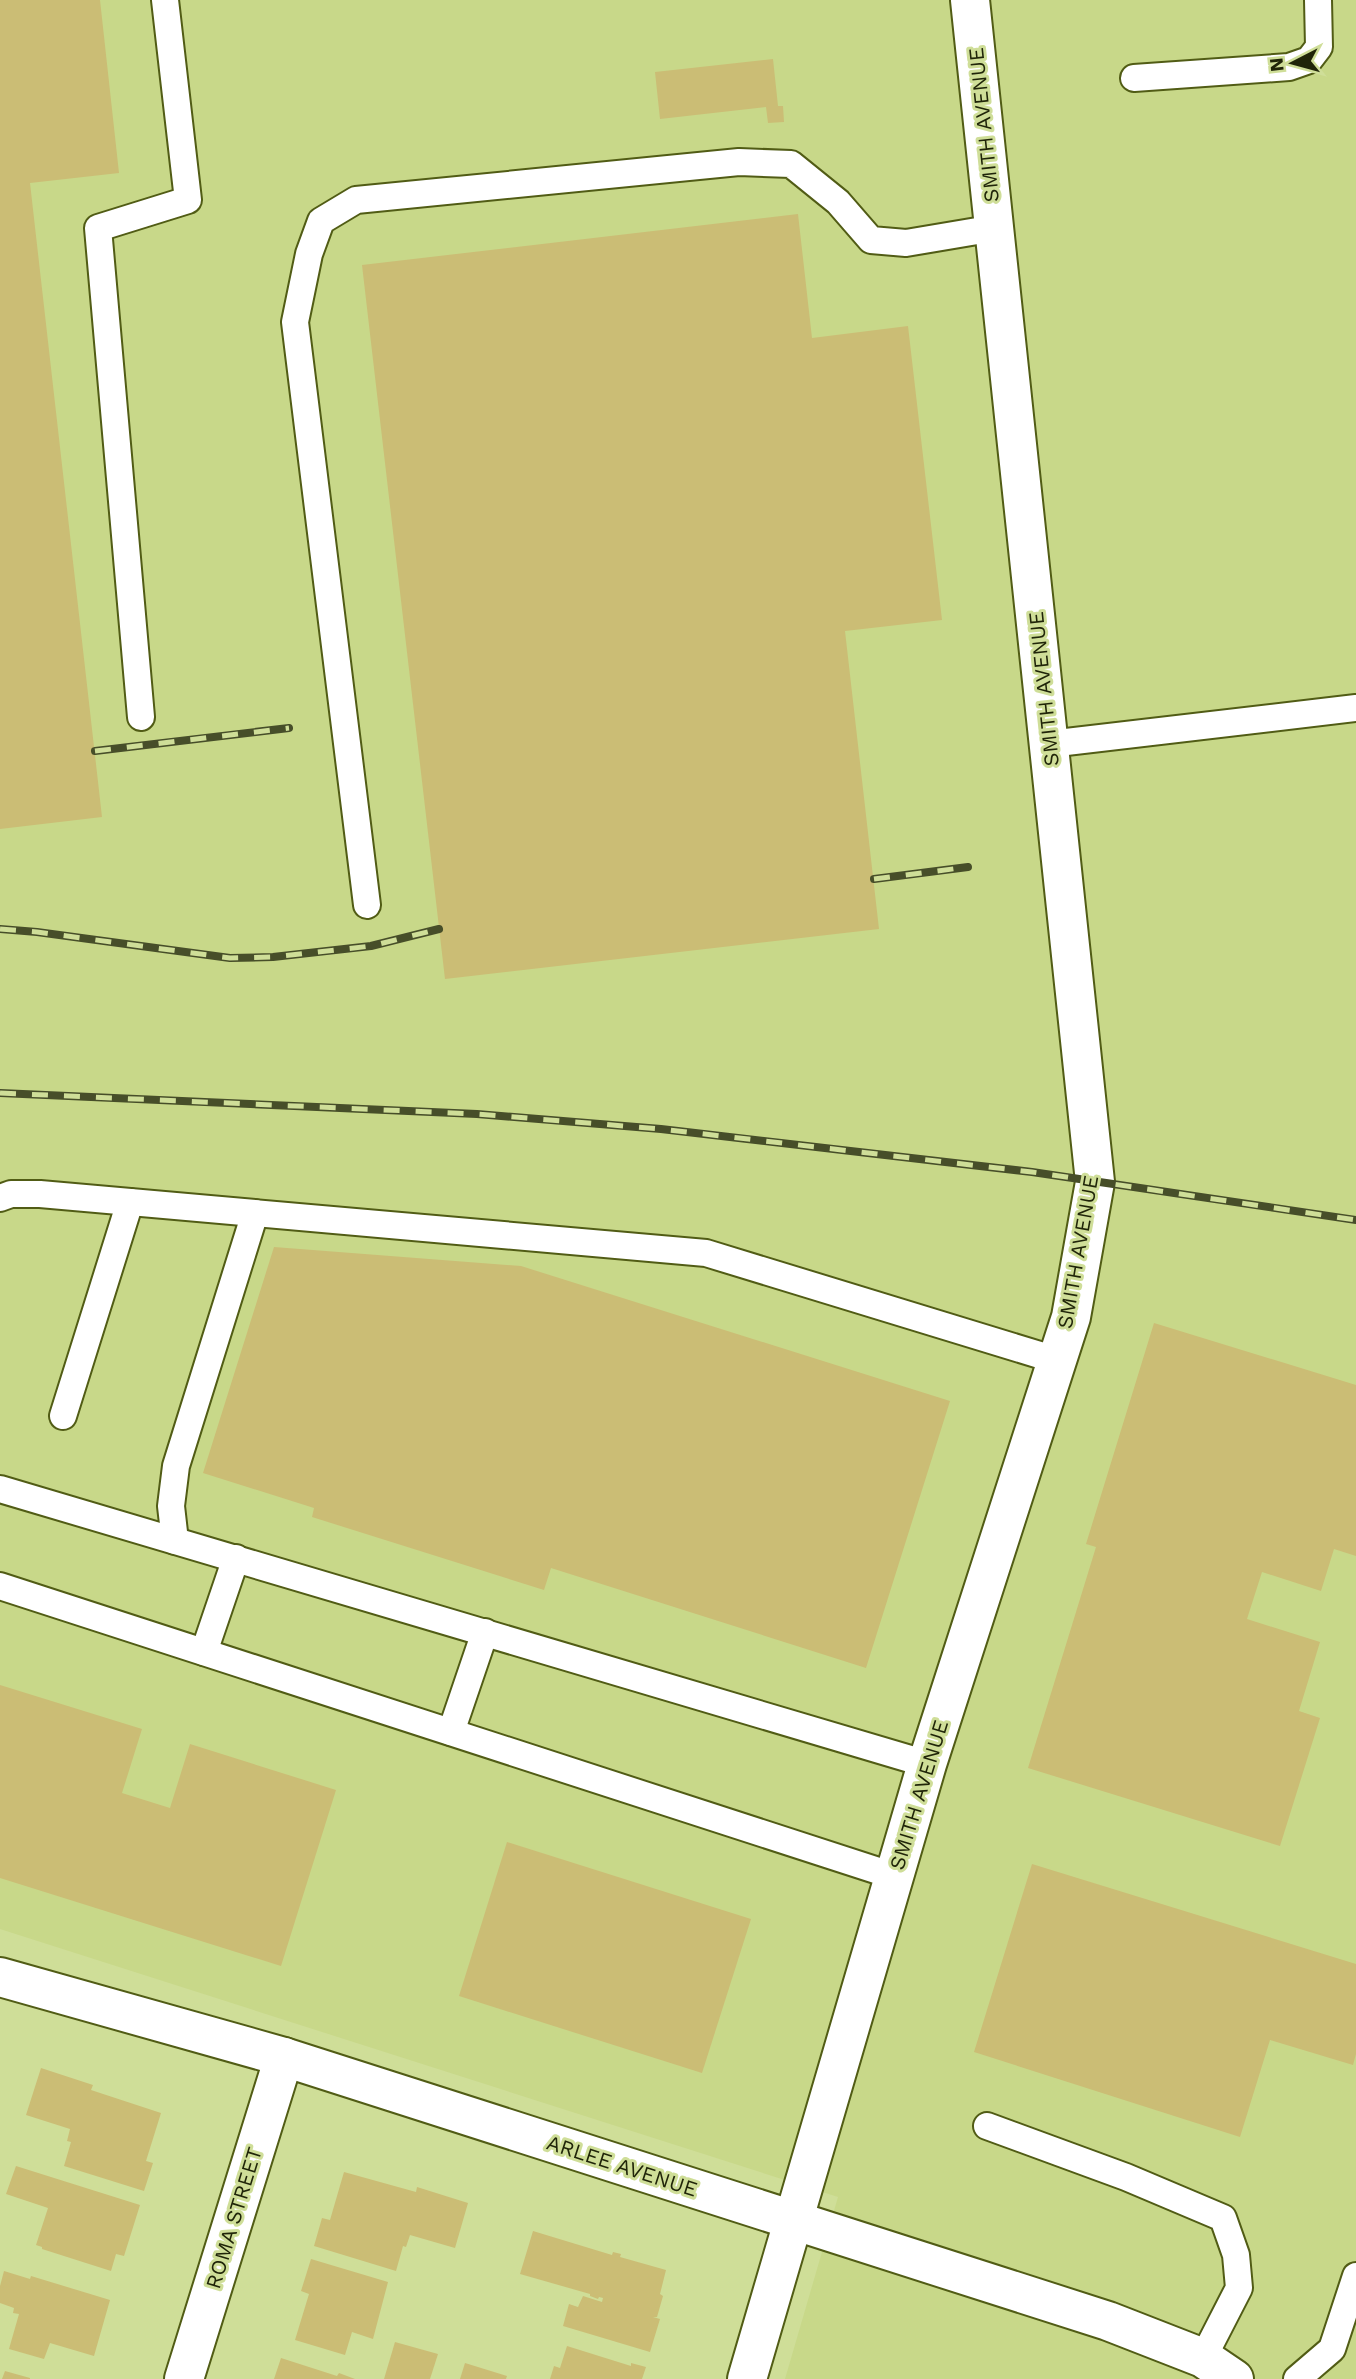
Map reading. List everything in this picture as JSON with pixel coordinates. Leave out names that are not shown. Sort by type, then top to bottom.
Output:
[{"type":"street","name":"SMITH AVENUE","points":[[747,2379],[927,1764],[1071,1317],[1095,1182],[971,0]]},
{"type":"street","name":"ARLEE AVENUE","points":[[0,1978],[284,2057],[1108,2321],[1203,2358],[1234,2379]]},
{"type":"street","name":"ROMA STREET","points":[[184,2379],[284,2057]]},
{"type":"lane","points":[[141,717],[98,228],[188,200],[165,0]]},
{"type":"lane","points":[[1133,78],[1289,67],[1309,60],[1319,47],[1318,0]]},
{"type":"lane","points":[[367,905],[295,322],[309,254],[321,221],[356,200],[739,162],[791,164],[838,202],[871,240],[906,243],[995,229]]},
{"type":"lane","points":[[1049,744],[1356,708]]},
{"type":"lane","points":[[0,1198],[10,1194],[40,1194],[706,1253],[1056,1360]]},
{"type":"lane","points":[[63,1416],[130,1202]]},
{"type":"lane","points":[[175,1541],[171,1506],[176,1466],[255,1213]]},
{"type":"lane","points":[[0,1489],[927,1764]]},
{"type":"lane","points":[[204,1652],[236,1558]]},
{"type":"lane","points":[[0,1586],[894,1876]]},
{"type":"lane","points":[[451,1732],[485,1632]]},
{"type":"lane","points":[[987,2126],[1126,2177],[1223,2218],[1237,2255],[1239,2288],[1203,2358]]},
{"type":"lane","points":[[1297,2379],[1332,2349],[1356,2276]]},
{"type":"shaded area","points":[[0,0],[1356,0],[1356,2379],[785,2379],[838,2197],[0,1929]]},
{"type":"building","points":[[0,0],[100,0],[119,173],[30,183],[102,817],[0,829]]},
{"type":"building","points":[[773,59],[778,106],[783,106],[784,122],[768,123],[766,107],[660,119],[655,72]]},
{"type":"building","points":[[798,214],[812,338],[908,326],[942,620],[845,631],[879,929],[445,979],[362,265]]},
{"type":"building","points":[[274,1247],[521,1266],[950,1401],[866,1668],[551,1568],[544,1590],[312,1517],[314,1508],[203,1473]]},
{"type":"building","points":[[1154,1323],[1356,1385],[1356,1556],[1334,1549],[1321,1591],[1262,1572],[1247,1619],[1320,1642],[1299,1711],[1320,1718],[1280,1846],[1028,1768],[1096,1547],[1086,1544]]},
{"type":"building","points":[[0,1685],[142,1729],[122,1793],[170,1808],[190,1744],[336,1790],[281,1966],[0,1878]]},
{"type":"building","points":[[507,1842],[751,1919],[702,2073],[459,1996]]},
{"type":"building","points":[[1032,1864],[1356,1964],[1356,2054],[1353,2065],[1270,2040],[1240,2137],[974,2052]]},
{"type":"building","points":[[41,2068],[93,2085],[91,2090],[161,2113],[146,2161],[153,2163],[144,2191],[64,2166],[71,2142],[67,2141],[70,2129],[26,2115]]},
{"type":"building","points":[[16,2166],[140,2205],[124,2256],[116,2254],[111,2271],[36,2245],[48,2208],[6,2194]]},
{"type":"building","points":[[344,2172],[416,2192],[417,2187],[468,2203],[455,2248],[410,2235],[406,2247],[403,2246],[396,2271],[314,2246],[322,2218],[330,2220]]},
{"type":"building","points":[[533,2231],[612,2255],[613,2252],[621,2254],[620,2257],[666,2270],[660,2294],[663,2296],[657,2317],[653,2317],[660,2319],[650,2352],[563,2326],[569,2304],[578,2307],[583,2296],[602,2302],[603,2298],[598,2299],[590,2294],[520,2274]]},
{"type":"building","points":[[311,2259],[388,2282],[373,2339],[352,2332],[345,2355],[295,2340],[309,2294],[301,2291]]},
{"type":"building","points":[[4,2271],[30,2279],[31,2276],[110,2300],[94,2356],[50,2343],[44,2359],[9,2349],[19,2314],[13,2313],[14,2308],[0,2303],[0,2286]]},
{"type":"building","points":[[395,2342],[438,2354],[430,2379],[384,2379]]},
{"type":"building","points":[[567,2346],[631,2366],[631,2363],[646,2367],[642,2379],[550,2379],[554,2366],[560,2368]]},
{"type":"building","points":[[281,2358],[337,2376],[339,2373],[355,2379],[274,2379]]},
{"type":"building","points":[[465,2363],[507,2376],[506,2379],[460,2379]]},
{"type":"building","points":[[5,2371],[30,2378],[30,2379],[2,2379]]},
{"type":"railway","points":[[95,751],[289,728]]},
{"type":"railway","points":[[874,879],[968,867]]},
{"type":"railway","points":[[0,929],[230,958],[273,957],[371,946],[439,929]]},
{"type":"railway","points":[[0,1093],[477,1114],[661,1129],[1032,1172],[1356,1220]]}]
